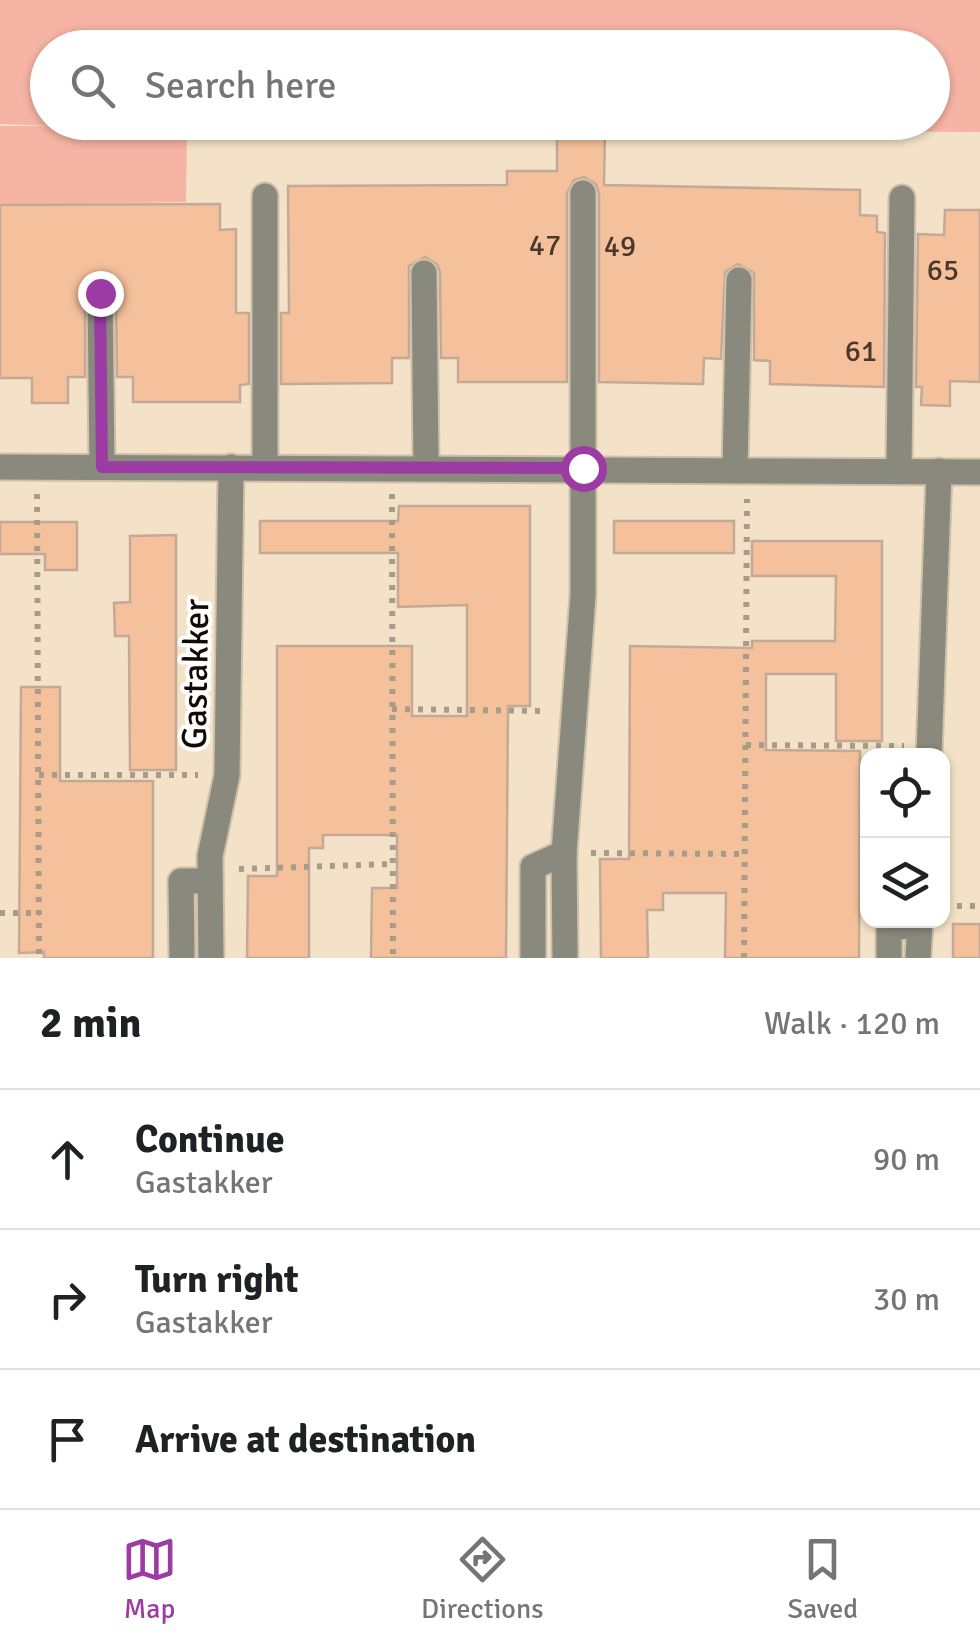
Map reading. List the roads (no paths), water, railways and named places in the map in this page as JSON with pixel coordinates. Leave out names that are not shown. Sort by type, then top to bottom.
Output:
[{"type":"street","points":[[564,958],[564,853],[583,595],[583,193]]},
{"type":"street","points":[[264,196],[264,467]]},
{"type":"street","points":[[899,470],[902,198]]},
{"type":"street","points":[[424,274],[426,466]]},
{"type":"street","points":[[738,280],[742,469]]},
{"type":"street","points":[[100,293],[102,467]]},
{"type":"street","points":[[0,467],[426,466],[980,472]]},
{"type":"street","name":"Gastakker","points":[[211,958],[210,876],[227,775],[231,467]]},
{"type":"street","points":[[930,748],[939,471]]},
{"type":"street","points":[[533,958],[532,867],[564,853]]},
{"type":"street","points":[[182,958],[181,882],[210,876]]},
{"type":"street","points":[[889,958],[890,928]]},
{"type":"street","points":[[918,958],[919,928]]}]
